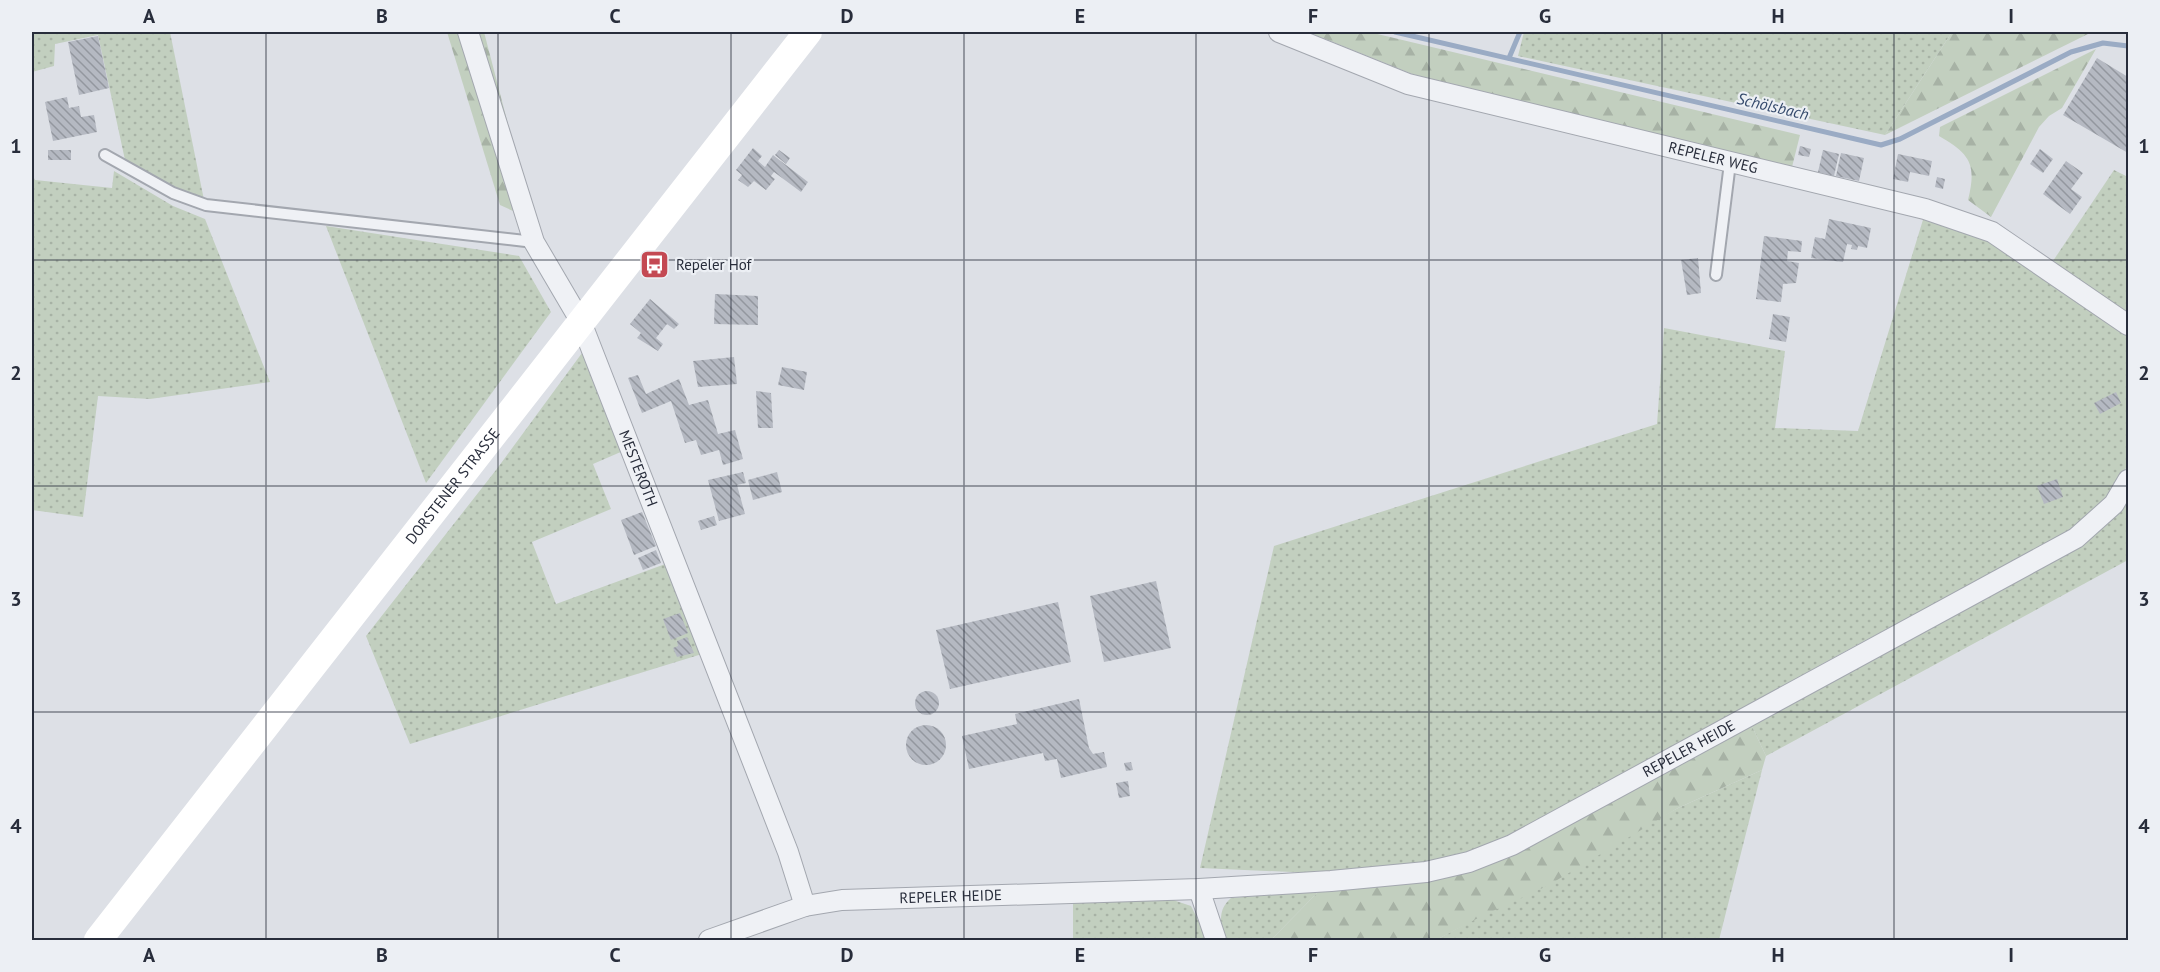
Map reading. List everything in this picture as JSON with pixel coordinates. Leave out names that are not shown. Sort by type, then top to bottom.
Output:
[{"type":"main road","name":"DORSTENER STRASSE","points":[[99,940],[808,32]]},
{"type":"street","name":"MESTEROTH","points":[[468,32],[534,242],[581,322],[788,852],[805,906]]},
{"type":"street","name":"REPELER WEG","points":[[1279,32],[1408,84],[1925,209],[1992,232],[2128,325]]},
{"type":"street","name":"REPELER HEIDE","points":[[709,940],[805,906],[842,900],[932,895],[1199,889],[1426,872],[1469,862],[1512,845],[2076,538],[2114,504],[2128,480]]},
{"type":"street","points":[[1199,889],[1216,940]]},
{"type":"lane","points":[[105,154],[173,193],[206,206],[534,242]]},
{"type":"lane","points":[[1716,275],[1730,163]]},
{"type":"green space","points":[[32,32],[170,32],[204,200],[147,174],[125,160],[98,35],[55,44],[54,66],[32,72]]},
{"type":"green space","points":[[447,32],[484,32],[514,147],[513,211],[500,205]]},
{"type":"green space","points":[[1308,32],[1369,32],[1800,135],[1792,167],[1412,74]]},
{"type":"green space","points":[[1524,32],[1952,32],[1885,135],[1518,56]]},
{"type":"green space","points":[[1952,32],[2092,32],[1885,135]]},
{"type":"green space","points":[[2096,49],[2062,108],[2049,116],[2039,127],[1991,217],[1968,200],[1972,177],[1968,161],[1958,149],[1939,136],[1940,127]]},
{"type":"green space","points":[[2114,170],[2128,177],[2128,316],[2053,261]]},
{"type":"green space","points":[[114,171],[173,206],[205,219],[270,382],[150,399],[98,396],[83,517],[32,510],[32,174],[35,180],[112,188]]},
{"type":"green space","points":[[1926,210],[1993,240],[2128,336],[2128,461],[2124,474],[2101,506],[2060,538],[1853,647],[1509,837],[1445,861],[1401,866],[1313,873],[1200,868],[1274,546],[1657,424],[1664,328],[1785,351],[1775,428],[1858,431]]},
{"type":"green space","points":[[326,226],[519,256],[551,312],[426,483]]},
{"type":"green space","points":[[582,353],[623,451],[593,464],[611,509],[532,542],[556,604],[668,563],[702,654],[410,744],[366,636],[496,470]]},
{"type":"green space","points":[[2128,488],[2128,560],[1766,756],[1749,720],[1995,589]]},
{"type":"green space","points":[[1749,720],[1766,756],[1762,770],[1678,808],[1547,886],[1436,940],[1271,940],[1319,891],[1406,884],[1464,873]]},
{"type":"green space","points":[[1762,770],[1719,940],[1436,940],[1678,808]]},
{"type":"green space","points":[[1319,891],[1271,940],[1226,940],[1221,918],[1223,908],[1231,898]]},
{"type":"green space","points":[[1161,896],[1191,906],[1208,940],[1073,940],[1073,897]]},
{"type":"building","points":[[98,36],[109,88],[79,95],[68,42]]},
{"type":"building","points":[[2097,58],[2128,77],[2128,153],[2063,115]]},
{"type":"building","points":[[67,97],[69,108],[79,106],[81,117],[94,115],[97,132],[53,141],[45,102]]},
{"type":"building","points":[[1800,146],[1811,149],[1809,157],[1798,155]]},
{"type":"building","points":[[753,148],[762,156],[758,161],[765,167],[773,155],[808,182],[801,192],[774,172],[771,176],[775,179],[766,190],[754,181],[748,187],[738,180],[742,175],[736,170]]},
{"type":"building","points":[[2040,149],[2053,159],[2043,173],[2030,164]]},
{"type":"building","points":[[48,150],[71,150],[71,160],[48,160]]},
{"type":"building","points":[[779,150],[790,158],[786,164],[775,155]]},
{"type":"building","points":[[1823,150],[1839,154],[1834,176],[1818,172]]},
{"type":"building","points":[[1841,153],[1864,158],[1859,181],[1836,176]]},
{"type":"building","points":[[1898,154],[1932,161],[1929,176],[1910,172],[1908,182],[1893,179]]},
{"type":"building","points":[[2066,161],[2083,173],[2071,189],[2082,197],[2070,214],[2043,194]]},
{"type":"building","points":[[1937,177],[1945,179],[1943,189],[1935,187]]},
{"type":"building","points":[[1829,219],[1871,228],[1867,248],[1858,246],[1857,250],[1851,249],[1852,245],[1847,244],[1843,262],[1811,258],[1815,237],[1825,239]]},
{"type":"building","points":[[1764,236],[1802,241],[1801,252],[1788,251],[1787,261],[1799,263],[1796,283],[1783,284],[1781,302],[1756,299]]},
{"type":"building","points":[[1698,258],[1701,293],[1687,295],[1681,260]]},
{"type":"building","points":[[715,294],[758,296],[758,325],[714,324]]},
{"type":"building","points":[[650,299],[679,324],[674,329],[667,324],[656,338],[663,344],[658,351],[637,338],[641,333],[630,324]]},
{"type":"building","points":[[1773,314],[1790,317],[1786,342],[1769,339]]},
{"type":"building","points":[[734,357],[737,384],[698,387],[693,361]]},
{"type":"building","points":[[782,367],[807,372],[804,390],[778,385]]},
{"type":"building","points":[[638,375],[646,394],[679,379],[689,405],[708,400],[718,434],[735,430],[743,459],[723,465],[719,450],[701,455],[696,440],[685,443],[671,401],[642,413],[628,378]]},
{"type":"building","points":[[756,391],[771,393],[773,428],[758,428]]},
{"type":"building","points":[[2116,392],[2121,403],[2100,414],[2094,403]]},
{"type":"building","points":[[743,472],[746,483],[737,485],[745,514],[719,521],[708,480]]},
{"type":"building","points":[[777,472],[782,492],[753,500],[748,480]]},
{"type":"building","points":[[2057,479],[2063,497],[2044,504],[2037,486]]},
{"type":"building","points":[[642,512],[656,546],[634,555],[621,520]]},
{"type":"building","points":[[714,516],[717,525],[701,530],[698,521]]},
{"type":"building","points":[[656,550],[661,563],[643,570],[638,558]]},
{"type":"building","points":[[1156,581],[1171,648],[1104,662],[1090,596]]},
{"type":"building","points":[[1058,602],[1071,662],[950,689],[936,630]]},
{"type":"building","points":[[680,613],[688,633],[671,640],[663,619]]},
{"type":"building","points":[[687,637],[694,653],[677,657],[673,648],[678,646],[677,641]]},
{"type":"building","points":[[927,691],[936,694],[939,703],[936,712],[927,715],[918,712],[915,703],[918,694]]},
{"type":"building","points":[[1079,699],[1089,748],[1093,754],[1104,752],[1107,767],[1061,778],[1057,759],[1045,761],[1043,753],[969,769],[962,736],[1017,724],[1015,714]]},
{"type":"building","points":[[926,725],[940,731],[946,745],[940,759],[926,765],[912,759],[906,745],[912,731]]},
{"type":"building","points":[[1131,762],[1133,770],[1126,771],[1124,763]]},
{"type":"building","points":[[1128,781],[1130,796],[1119,798],[1116,783]]},
{"type":"waterway","name":"Schölsbach","points":[[1395,32],[1881,145],[1900,139],[2071,52],[2103,43],[2128,46]]},
{"type":"waterway","points":[[1509,58],[1520,32]]},
{"type":"place","name":"Repeler Hof","points":[[655,265]]}]
